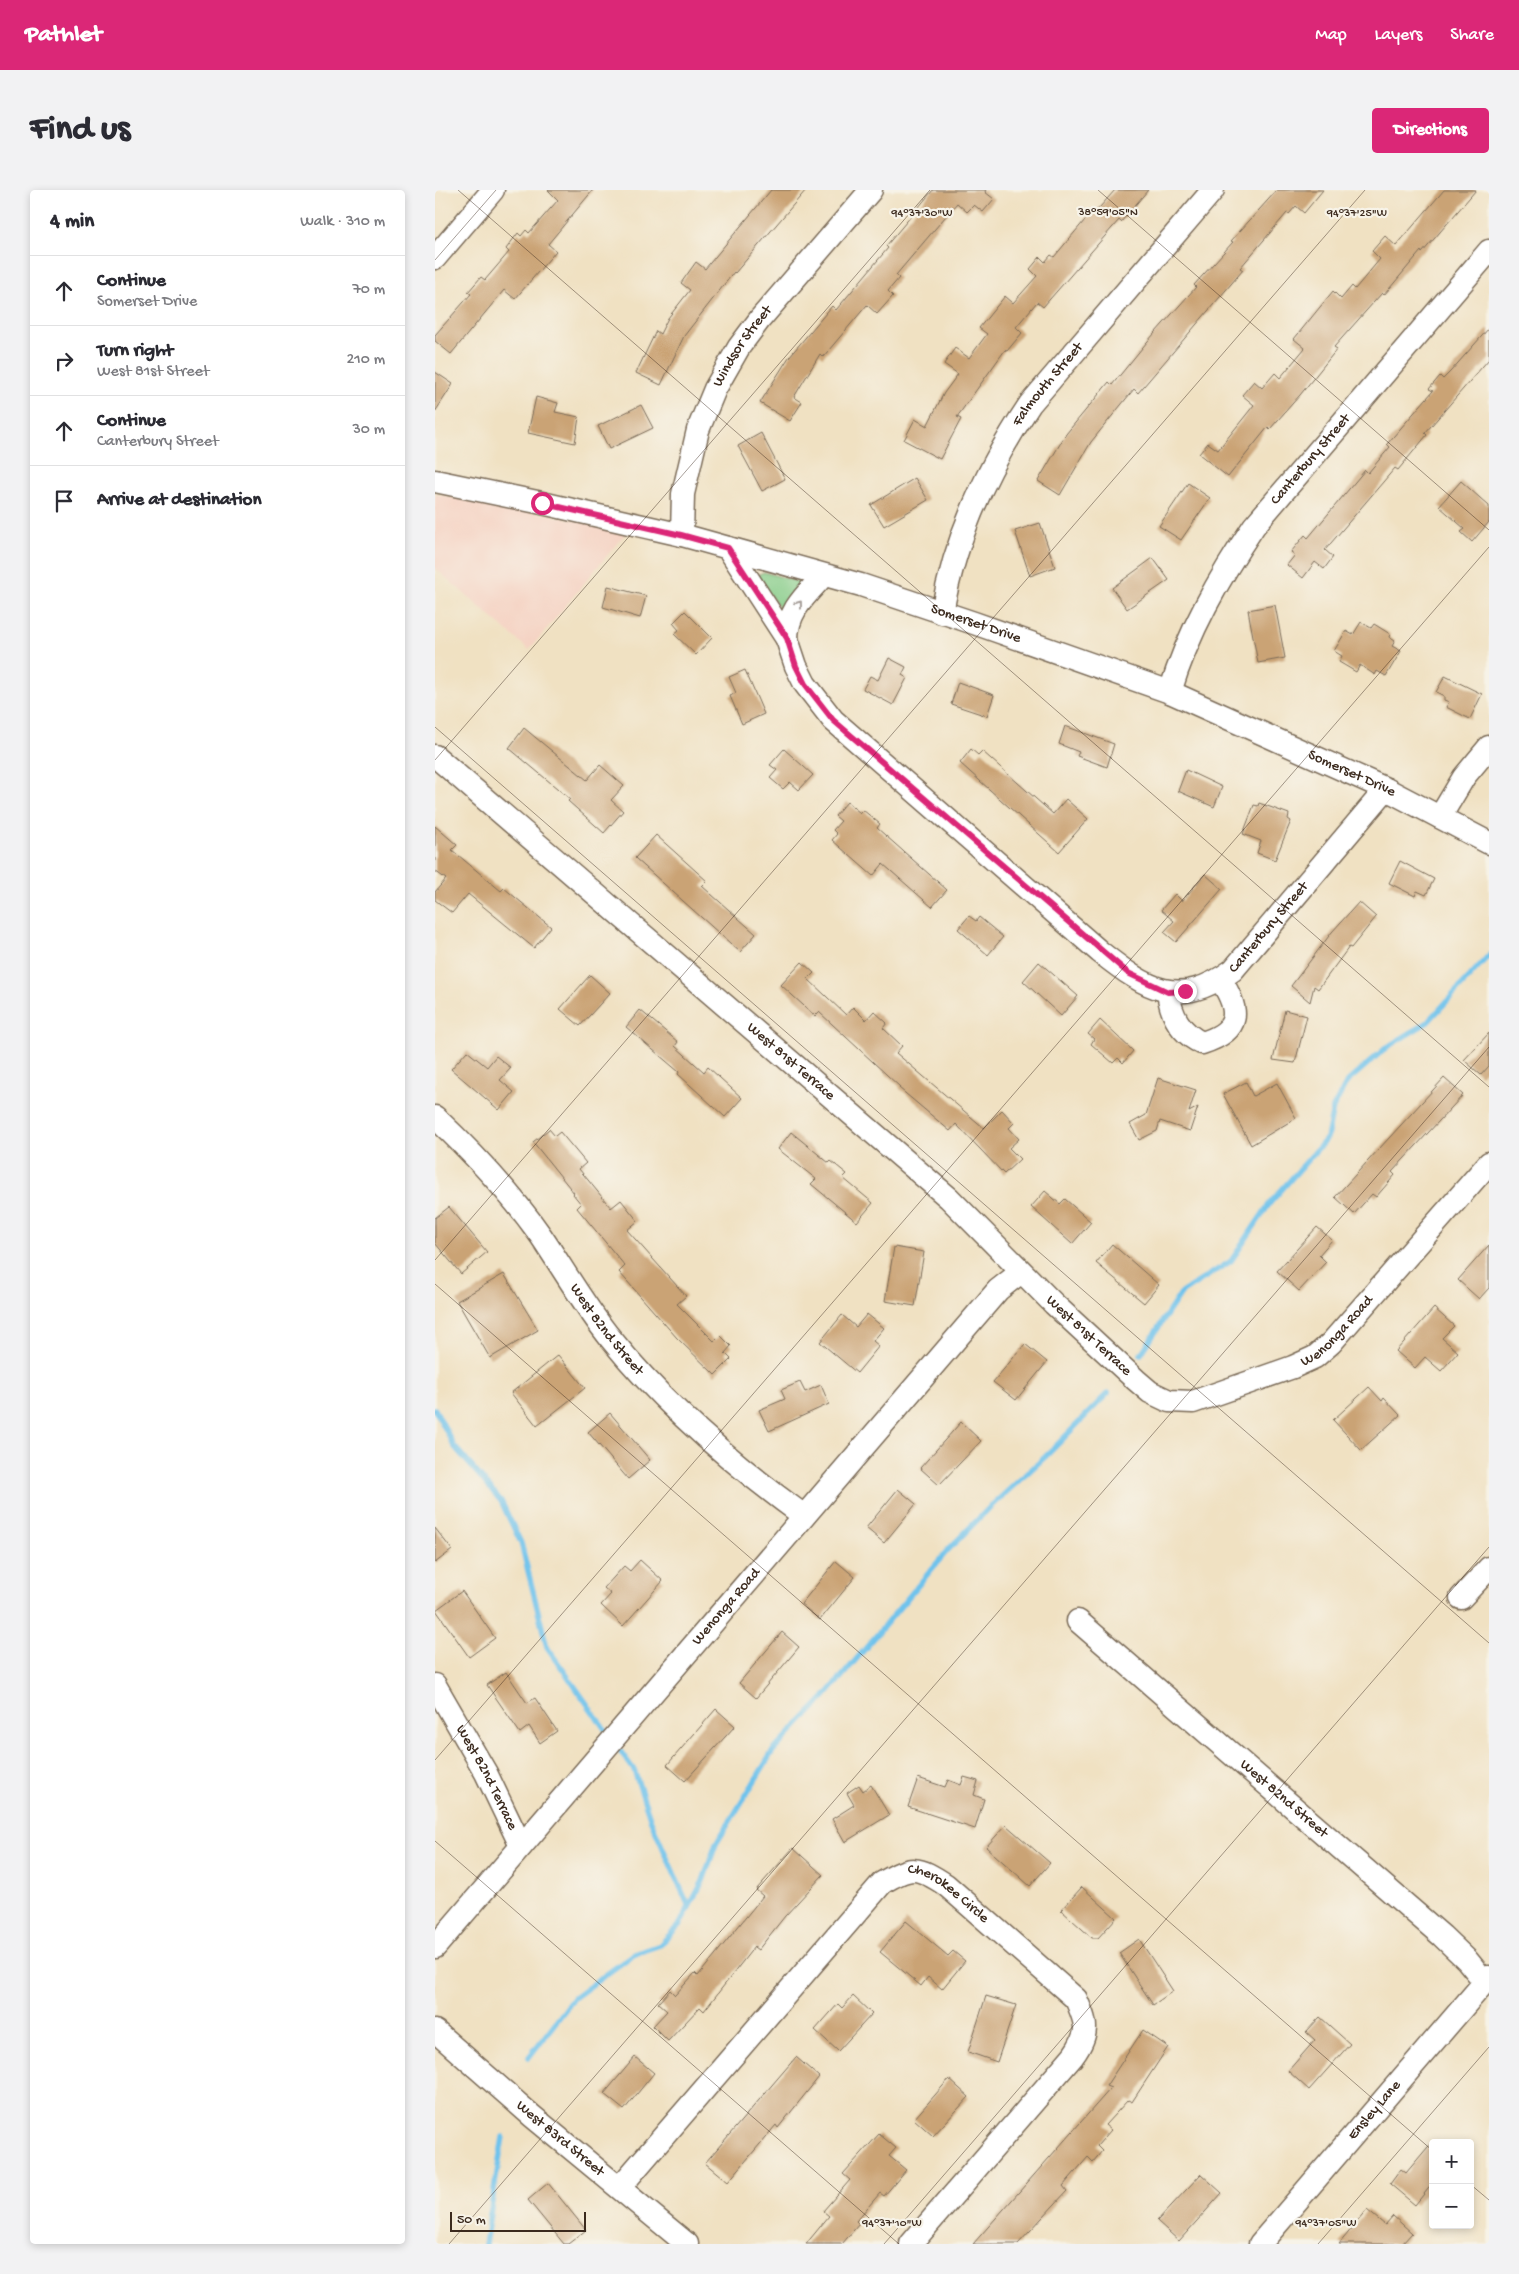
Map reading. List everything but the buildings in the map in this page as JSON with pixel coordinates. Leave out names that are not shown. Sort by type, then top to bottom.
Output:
[{"type":"street","points":[[435,258],[493,190]]},
{"type":"street","name":"Windsor Street","points":[[681,535],[683,494],[699,430],[715,389],[739,348],[760,319],[871,190]]},
{"type":"street","name":"Falmouth Street","points":[[942,613],[947,581],[957,546],[981,486],[1004,442],[1030,404],[1213,190]]},
{"type":"street","name":"Canterbury Street","points":[[1170,692],[1177,669],[1198,619],[1227,566],[1254,526],[1489,251]]},
{"type":"street","name":"Somerset Drive","points":[[435,481],[681,535],[861,586],[942,613],[1170,692],[1386,789],[1489,843]]},
{"type":"street","points":[[728,548],[787,638],[796,666],[805,684],[833,720],[1120,967],[1147,984],[1168,992],[1174,1016],[1188,1037],[1202,1043],[1217,1038],[1230,1029],[1234,1016],[1232,997],[1220,979]]},
{"type":"street","points":[[787,638],[787,626],[791,615],[799,602],[823,576]]},
{"type":"street","points":[[1440,817],[1464,776],[1489,747]]},
{"type":"street","name":"West 81st Terrace","points":[[435,756],[949,1198],[1021,1272],[1135,1380]]},
{"type":"street","name":"Canterbury Street","points":[[1168,992],[1206,986],[1233,970],[1386,789]]},
{"type":"street","name":"West 82nd Street","points":[[435,1117],[473,1153],[510,1194],[541,1236],[584,1303],[611,1339],[646,1379],[761,1484],[804,1516]]},
{"type":"street","name":"Wenonga Road","points":[[1135,1380],[1150,1392],[1169,1401],[1193,1402],[1293,1367],[1315,1357],[1331,1343],[1489,1163]]},
{"type":"street","name":"Wenonga Road","points":[[435,1947],[999,1290],[1021,1272]]},
{"type":"street","points":[[1461,1598],[1489,1568]]},
{"type":"street","name":"West 82nd Street","points":[[1078,1621],[1443,1936],[1487,1979]]},
{"type":"street","name":"West 82nd Terrace","points":[[435,1686],[486,1773],[521,1846]]},
{"type":"street","name":"Cherokee Circle","points":[[620,2187],[882,1883],[903,1871],[925,1871],[946,1885],[1076,1999],[1087,2024],[1083,2042],[1073,2056],[911,2244]]},
{"type":"street","name":"Ensley Lane","points":[[1260,2244],[1487,1979]]},
{"type":"street","name":"West 83rd Street","points":[[435,2031],[532,2116],[687,2244]]},
{"type":"shaded area","points":[[435,494],[628,530],[529,650],[435,568]]},
{"type":"green space","points":[[764,572],[799,582],[800,585],[783,610],[780,609],[757,577]]},
{"type":"waterway","points":[[1141,1354],[1181,1293],[1231,1261],[1270,1203],[1327,1138],[1333,1108],[1347,1082],[1387,1047],[1428,1022],[1489,955]]},
{"type":"waterway","points":[[689,1907],[703,1881],[716,1844],[773,1751],[823,1699],[947,1551],[989,1508],[1045,1457],[1108,1393]]},
{"type":"waterway","points":[[435,1409],[454,1446],[501,1501],[521,1543],[547,1647],[609,1735]]},
{"type":"waterway","points":[[529,2057],[574,1998],[634,1954],[660,1945],[680,1924],[689,1907],[651,1821],[634,1770],[616,1745]]},
{"type":"waterway","points":[[485,2244],[503,2137]]},
{"type":"route","points":[[542,503],[681,535],[728,548],[787,638],[796,666],[805,684],[833,720],[1100,952],[1128,973],[1147,984],[1168,992],[1185,991]]}]
